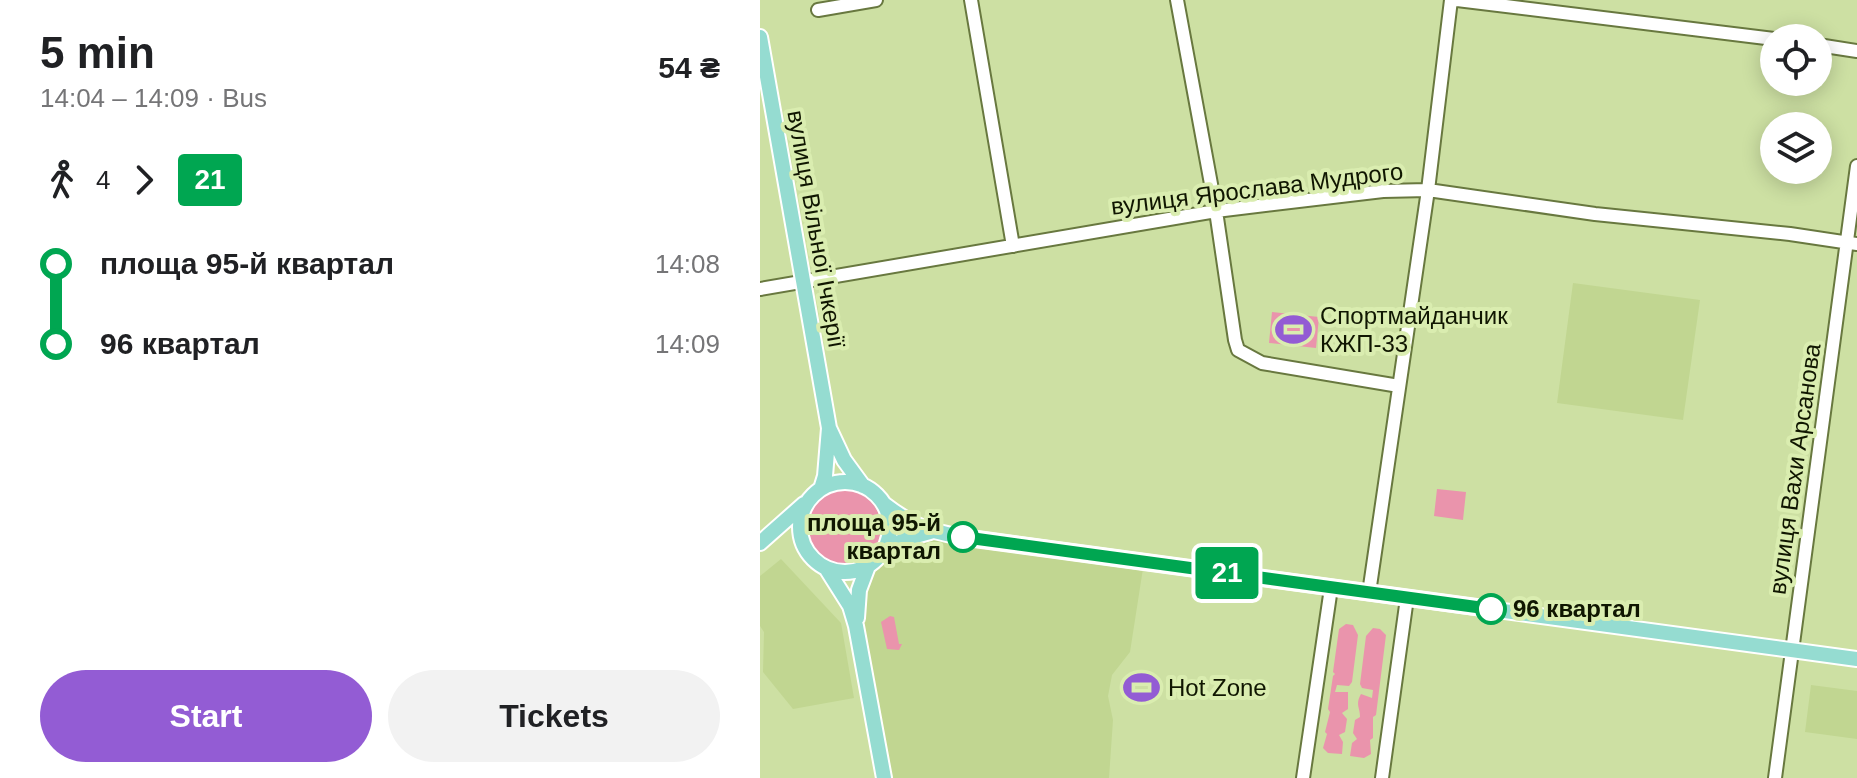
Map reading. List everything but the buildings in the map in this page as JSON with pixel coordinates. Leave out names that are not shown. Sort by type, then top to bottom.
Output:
[{"type":"main road","name":"вулиця Вільної Ічкерії","points":[[760,37],[829,428]]},
{"type":"main road","points":[[829,428],[844,460],[863,486],[909,523],[930,532],[1857,659]]},
{"type":"main road","points":[[829,428],[825,476],[801,517],[801,538],[810,556],[826,568],[850,606],[884,778]]},
{"type":"main road","points":[[760,543],[815,494],[837,483],[863,486]]},
{"type":"main road","points":[[884,504],[890,533],[884,551]]},
{"type":"main road","points":[[826,568],[852,572],[868,566],[898,542],[930,532]]},
{"type":"main road","points":[[760,543],[780,537],[801,538]]},
{"type":"main road","points":[[856,626],[859,590],[868,566]]},
{"type":"street","points":[[818,10],[876,0]]},
{"type":"street","points":[[971,0],[1013,246]]},
{"type":"street","points":[[1177,0],[1238,350],[1262,363],[1399,386]]},
{"type":"street","points":[[1369,593],[1428,190],[1451,0]]},
{"type":"street","points":[[1457,0],[1760,37]]},
{"type":"street","points":[[1832,47],[1857,51]]},
{"type":"street","name":"вулиця Вахи Арсанова","points":[[1775,778],[1853,243],[1857,166]]},
{"type":"street","name":"вулиця Ярослава Мудрого","points":[[760,289],[1216,211],[1383,191],[1428,190],[1595,214],[1853,243]]},
{"type":"street","points":[[1303,778],[1331,588]]},
{"type":"street","points":[[1382,778],[1407,598]]},
{"type":"shaded area","points":[[1573,283],[1700,300],[1683,420],[1557,403]]},
{"type":"shaded area","name":"Спортмайданчик КЖП-33","points":[[1272,312],[1319,317],[1316,348],[1269,343]]},
{"type":"shaded area","points":[[1437,489],[1466,492],[1463,520],[1434,516]]},
{"type":"shaded area","name":"площа 95-й квартал","points":[[844,490],[858,493],[870,501],[878,513],[881,527],[878,541],[870,553],[858,561],[844,564],[830,561],[818,553],[810,541],[807,527],[810,513],[818,501],[830,493]]},
{"type":"shaded area","points":[[932,537],[1144,562],[1130,652],[1112,675],[1108,696],[1113,720],[1109,778],[884,778],[860,648],[864,595],[873,574],[888,559],[910,544]]},
{"type":"shaded area","points":[[781,559],[841,623],[854,698],[793,709],[763,672],[760,576]]},
{"type":"shaded area","points":[[894,617],[899,644],[902,644],[899,650],[887,649],[881,622]]},
{"type":"shaded area","points":[[1346,624],[1353,625],[1358,635],[1352,682],[1349,686],[1337,685],[1335,692],[1348,692],[1348,709],[1342,713],[1347,719],[1345,732],[1339,735],[1343,742],[1342,754],[1328,753],[1323,748],[1339,629]]},
{"type":"shaded area","points":[[1373,628],[1380,629],[1386,635],[1376,715],[1373,717],[1373,738],[1370,740],[1371,754],[1364,758],[1350,756],[1352,743],[1357,739],[1353,733],[1355,720],[1360,717],[1359,698],[1361,694],[1372,698],[1373,690],[1362,688],[1360,684],[1366,636]]},
{"type":"shaded area","points":[[1811,685],[1857,691],[1857,739],[1805,732]]},
{"type":"bus line","name":"21","points":[[963,537],[1491,609]]},
{"type":"place","name":"Спортмайданчик КЖП-33","points":[[1294,330]]},
{"type":"place","name":"площа 95-й квартал","points":[[963,537]]},
{"type":"place","name":"96 квартал","points":[[1491,609]]},
{"type":"place","name":"Hot Zone","points":[[1142,688]]}]
